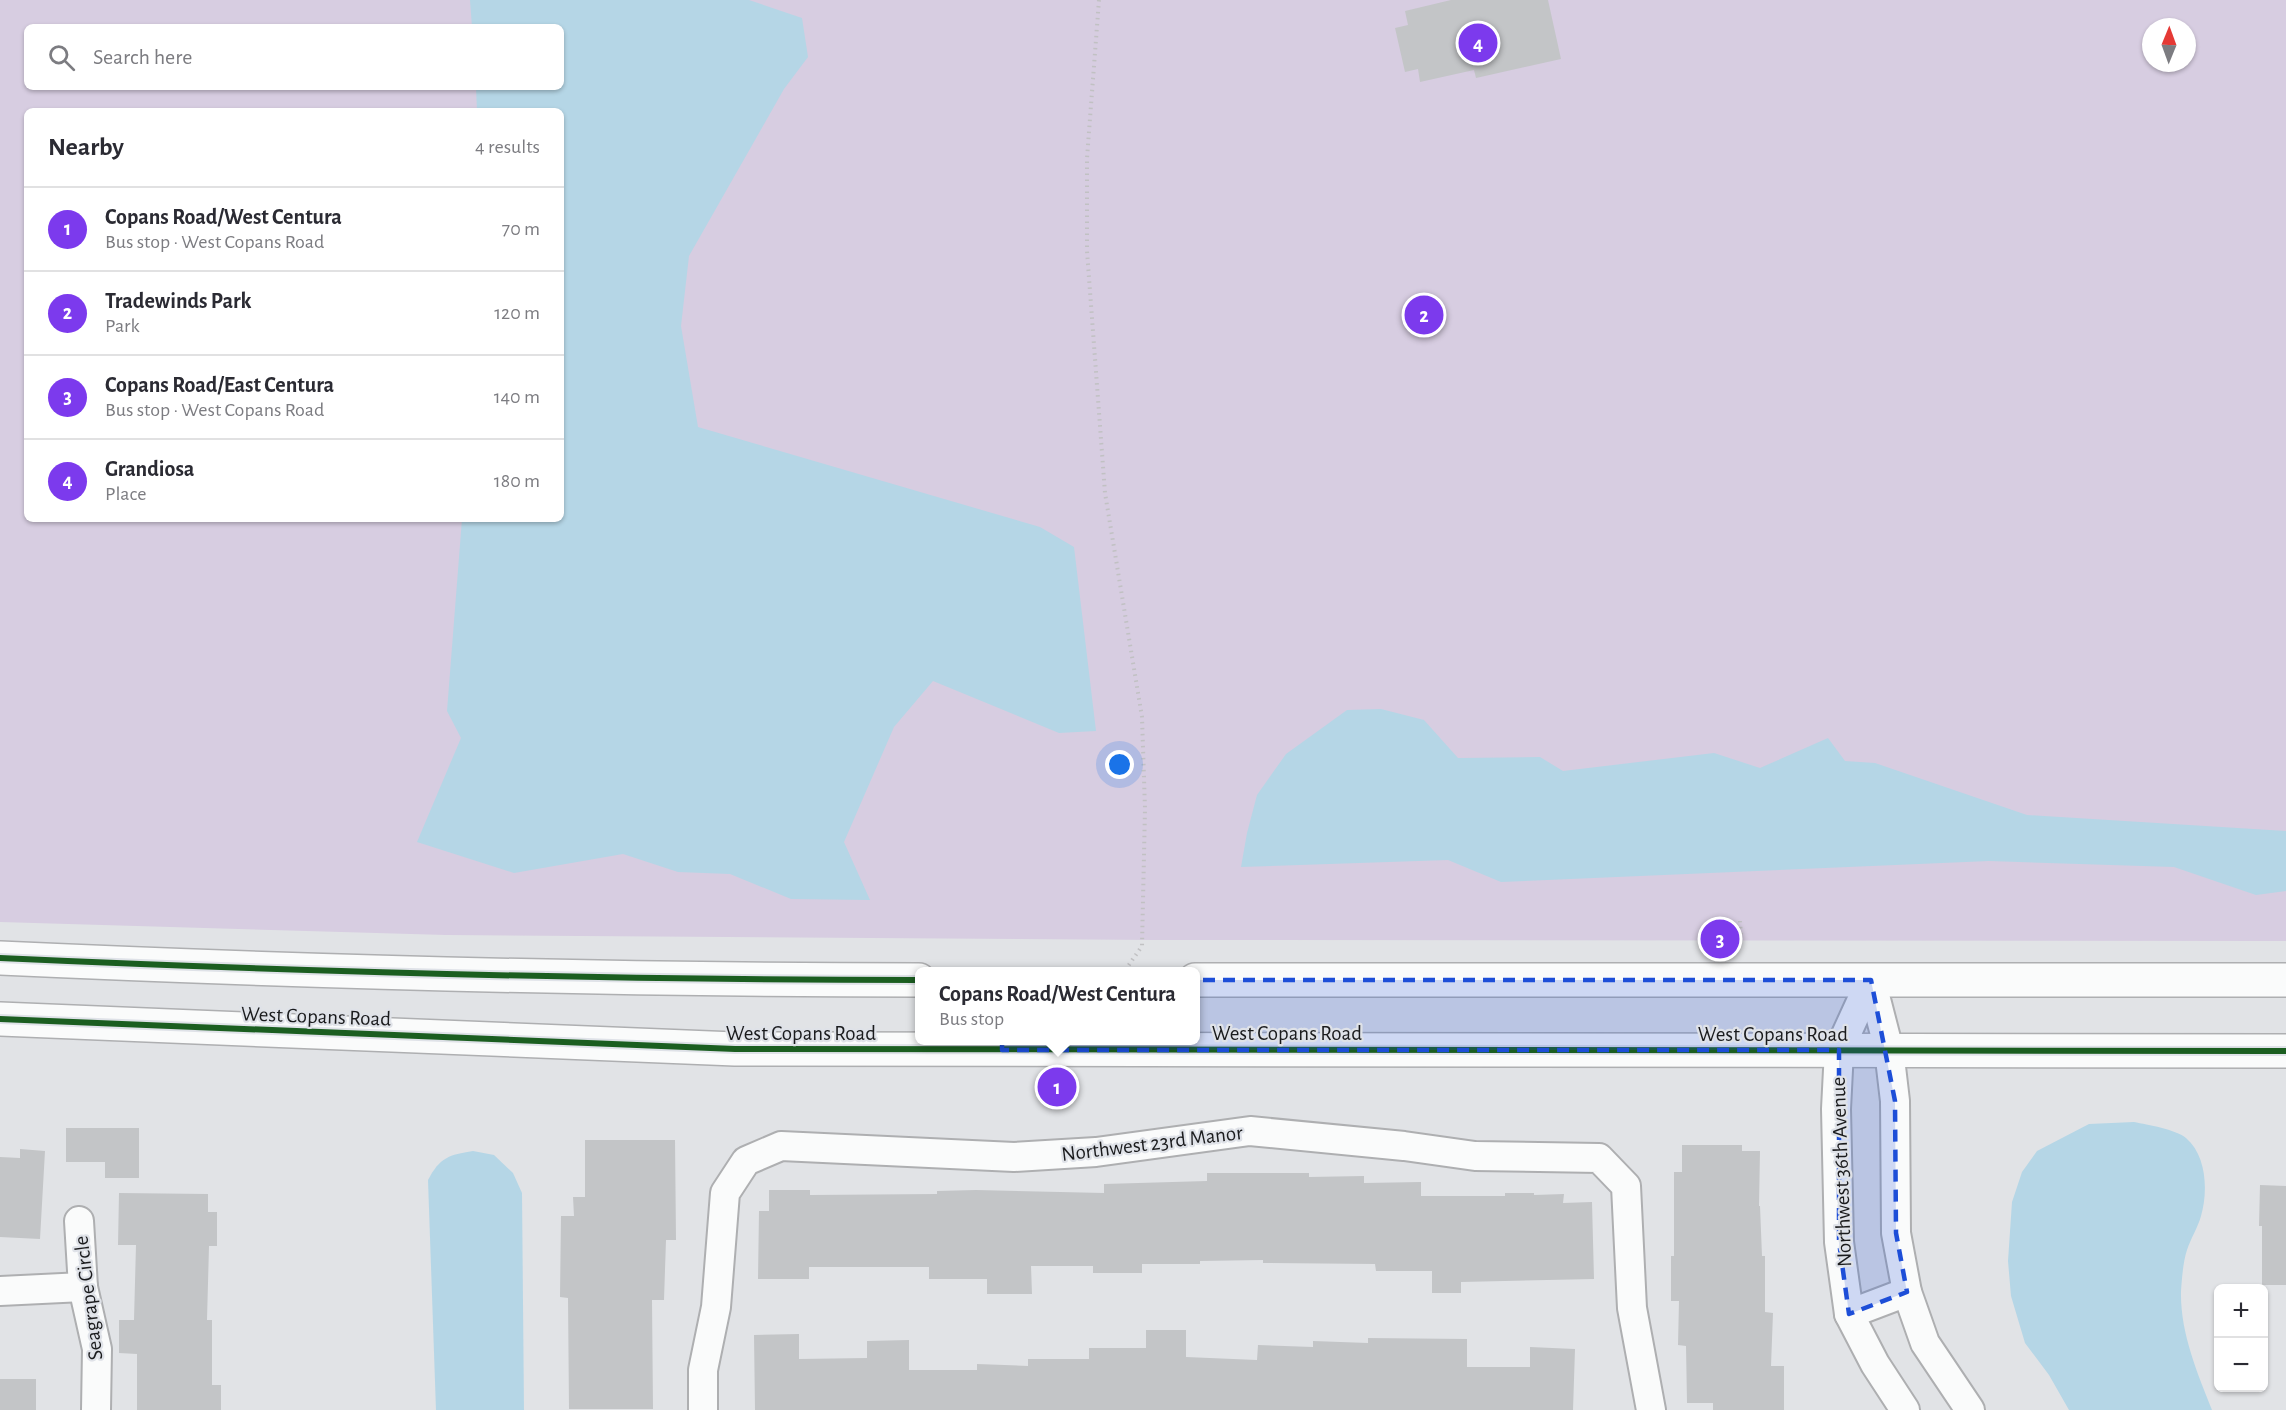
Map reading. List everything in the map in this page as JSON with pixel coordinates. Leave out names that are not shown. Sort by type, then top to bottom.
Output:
[{"type":"main road","points":[[0,958],[207,967],[734,980],[915,980]]},
{"type":"main road","points":[[1200,980],[2286,980]]},
{"type":"main road","name":"West Copans Road","points":[[0,1019],[735,1049],[1003,1045],[2286,1051]]},
{"type":"street","points":[[1871,980],[1889,1050],[1895,1101],[1896,1233],[1907,1292],[1925,1343],[1970,1410]]},
{"type":"street","name":"Northwest 36th Avenue","points":[[1871,980],[1839,1050],[1836,1109],[1839,1242],[1849,1314],[1875,1364],[1905,1410]]},
{"type":"street","name":"Northwest 23rd Manor","points":[[703,1410],[703,1370],[716,1307],[725,1194],[746,1161],[781,1146],[1014,1157],[1096,1152],[1250,1131],[1404,1146],[1475,1156],[1599,1158],[1626,1186],[1632,1308],[1651,1410]]},
{"type":"street","name":"Seagrape Circle","points":[[79,1221],[83,1287],[97,1348],[96,1410]]},
{"type":"street","points":[[0,1291],[83,1287]]},
{"type":"street","points":[[1849,1314],[1907,1292]]},
{"type":"path","points":[[1099,0],[1087,158],[1087,251],[1105,493],[1142,717],[1145,808],[1142,946],[1127,967]]},
{"type":"path","points":[[1740,921],[1741,937]]},
{"type":"highlighted area","points":[[1003,980],[1871,980],[1895,1101],[1896,1233],[1907,1292],[1849,1314],[1839,1242],[1839,1050],[1002,1050]]},
{"type":"shaded area","points":[[0,0],[2286,0],[2286,941],[1156,940],[446,935],[0,922]]},
{"type":"water","points":[[470,0],[749,0],[802,18],[808,57],[784,89],[689,256],[681,326],[698,427],[1040,527],[1074,547],[1096,731],[1059,733],[933,681],[894,727],[844,842],[870,900],[791,899],[730,874],[678,872],[623,854],[514,873],[417,842],[461,738],[447,711],[462,522],[564,522],[564,108],[477,108],[476,90],[564,90],[564,24],[472,24]]},
{"type":"water","points":[[1381,709],[1424,720],[1458,758],[1540,757],[1563,771],[1714,753],[1760,768],[1828,738],[1845,761],[1875,763],[2027,815],[2286,831],[2286,891],[2256,895],[2174,867],[1989,861],[1501,882],[1448,860],[1241,867],[1257,795],[1286,754],[1347,710]]},
{"type":"water","points":[[2134,1122],[2175,1132],[2186,1138],[2198,1154],[2202,1164],[2205,1196],[2200,1220],[2185,1260],[2181,1306],[2190,1352],[2212,1410],[2069,1410],[2049,1375],[2025,1343],[2011,1296],[2008,1261],[2012,1202],[2022,1172],[2037,1151],[2089,1124]]},
{"type":"water","points":[[473,1151],[494,1155],[513,1173],[522,1193],[524,1410],[436,1410],[428,1180],[437,1166],[446,1158]]},
{"type":"building","points":[[1451,0],[1548,0],[1561,59],[1476,78],[1474,70],[1420,82],[1418,69],[1405,72],[1395,28],[1408,25],[1405,11]]},
{"type":"building","points":[[66,1128],[139,1128],[139,1178],[105,1178],[105,1162],[66,1162]]},
{"type":"building","points":[[585,1140],[675,1140],[676,1240],[666,1240],[664,1300],[652,1300],[653,1409],[569,1409],[568,1298],[560,1297],[561,1216],[574,1216],[573,1197],[585,1197]]},
{"type":"building","points":[[1682,1145],[1742,1145],[1742,1151],[1760,1151],[1759,1206],[1762,1256],[1765,1256],[1765,1312],[1773,1313],[1771,1366],[1784,1366],[1784,1410],[1713,1410],[1713,1403],[1687,1403],[1686,1346],[1678,1345],[1679,1301],[1671,1301],[1671,1256],[1674,1256],[1674,1172],[1682,1172]]},
{"type":"building","points":[[20,1149],[45,1151],[40,1239],[0,1237],[0,1157],[20,1158]]},
{"type":"building","points":[[1207,1173],[1309,1173],[1309,1177],[1364,1176],[1364,1183],[1421,1182],[1421,1196],[1505,1196],[1505,1193],[1564,1194],[1563,1203],[1592,1202],[1594,1279],[1461,1282],[1461,1293],[1432,1293],[1432,1271],[1376,1271],[1375,1264],[1263,1263],[1263,1260],[1200,1261],[1200,1264],[1142,1264],[1142,1273],[1093,1273],[1093,1266],[1031,1266],[1032,1294],[987,1294],[987,1279],[929,1279],[929,1267],[809,1267],[809,1279],[758,1279],[759,1211],[769,1211],[769,1190],[810,1190],[810,1195],[937,1194],[937,1191],[976,1190],[1104,1193],[1104,1184],[1207,1181]]},
{"type":"building","points":[[2260,1185],[2286,1186],[2286,1285],[2262,1284],[2262,1226],[2259,1226]]},
{"type":"building","points":[[119,1193],[208,1194],[208,1212],[217,1212],[217,1246],[209,1246],[207,1320],[212,1320],[212,1385],[221,1385],[221,1410],[137,1410],[137,1354],[119,1353],[119,1320],[134,1320],[136,1245],[118,1245]]},
{"type":"building","points":[[1146,1330],[1186,1330],[1186,1357],[1257,1360],[1258,1345],[1313,1347],[1313,1341],[1368,1343],[1368,1338],[1467,1339],[1467,1367],[1530,1367],[1530,1347],[1575,1349],[1573,1410],[755,1410],[754,1335],[799,1334],[799,1359],[867,1358],[867,1341],[909,1340],[909,1370],[977,1370],[977,1364],[1028,1366],[1028,1359],[1089,1359],[1089,1348],[1146,1348]]},
{"type":"building","points":[[0,1379],[36,1379],[36,1410],[0,1410]]},
{"type":"cycle path","points":[[0,958],[460,974],[689,979],[915,980]]},
{"type":"cycle path","points":[[0,1019],[735,1049],[2286,1051]]},
{"type":"place","name":"Grandiosa","points":[[1478,43]]},
{"type":"place","name":"Tradewinds Park","points":[[1424,315]]},
{"type":"place","name":"Copans Road/East Centura","points":[[1720,939]]},
{"type":"place","name":"Copans Road/West Centura","points":[[1057,1087]]}]
